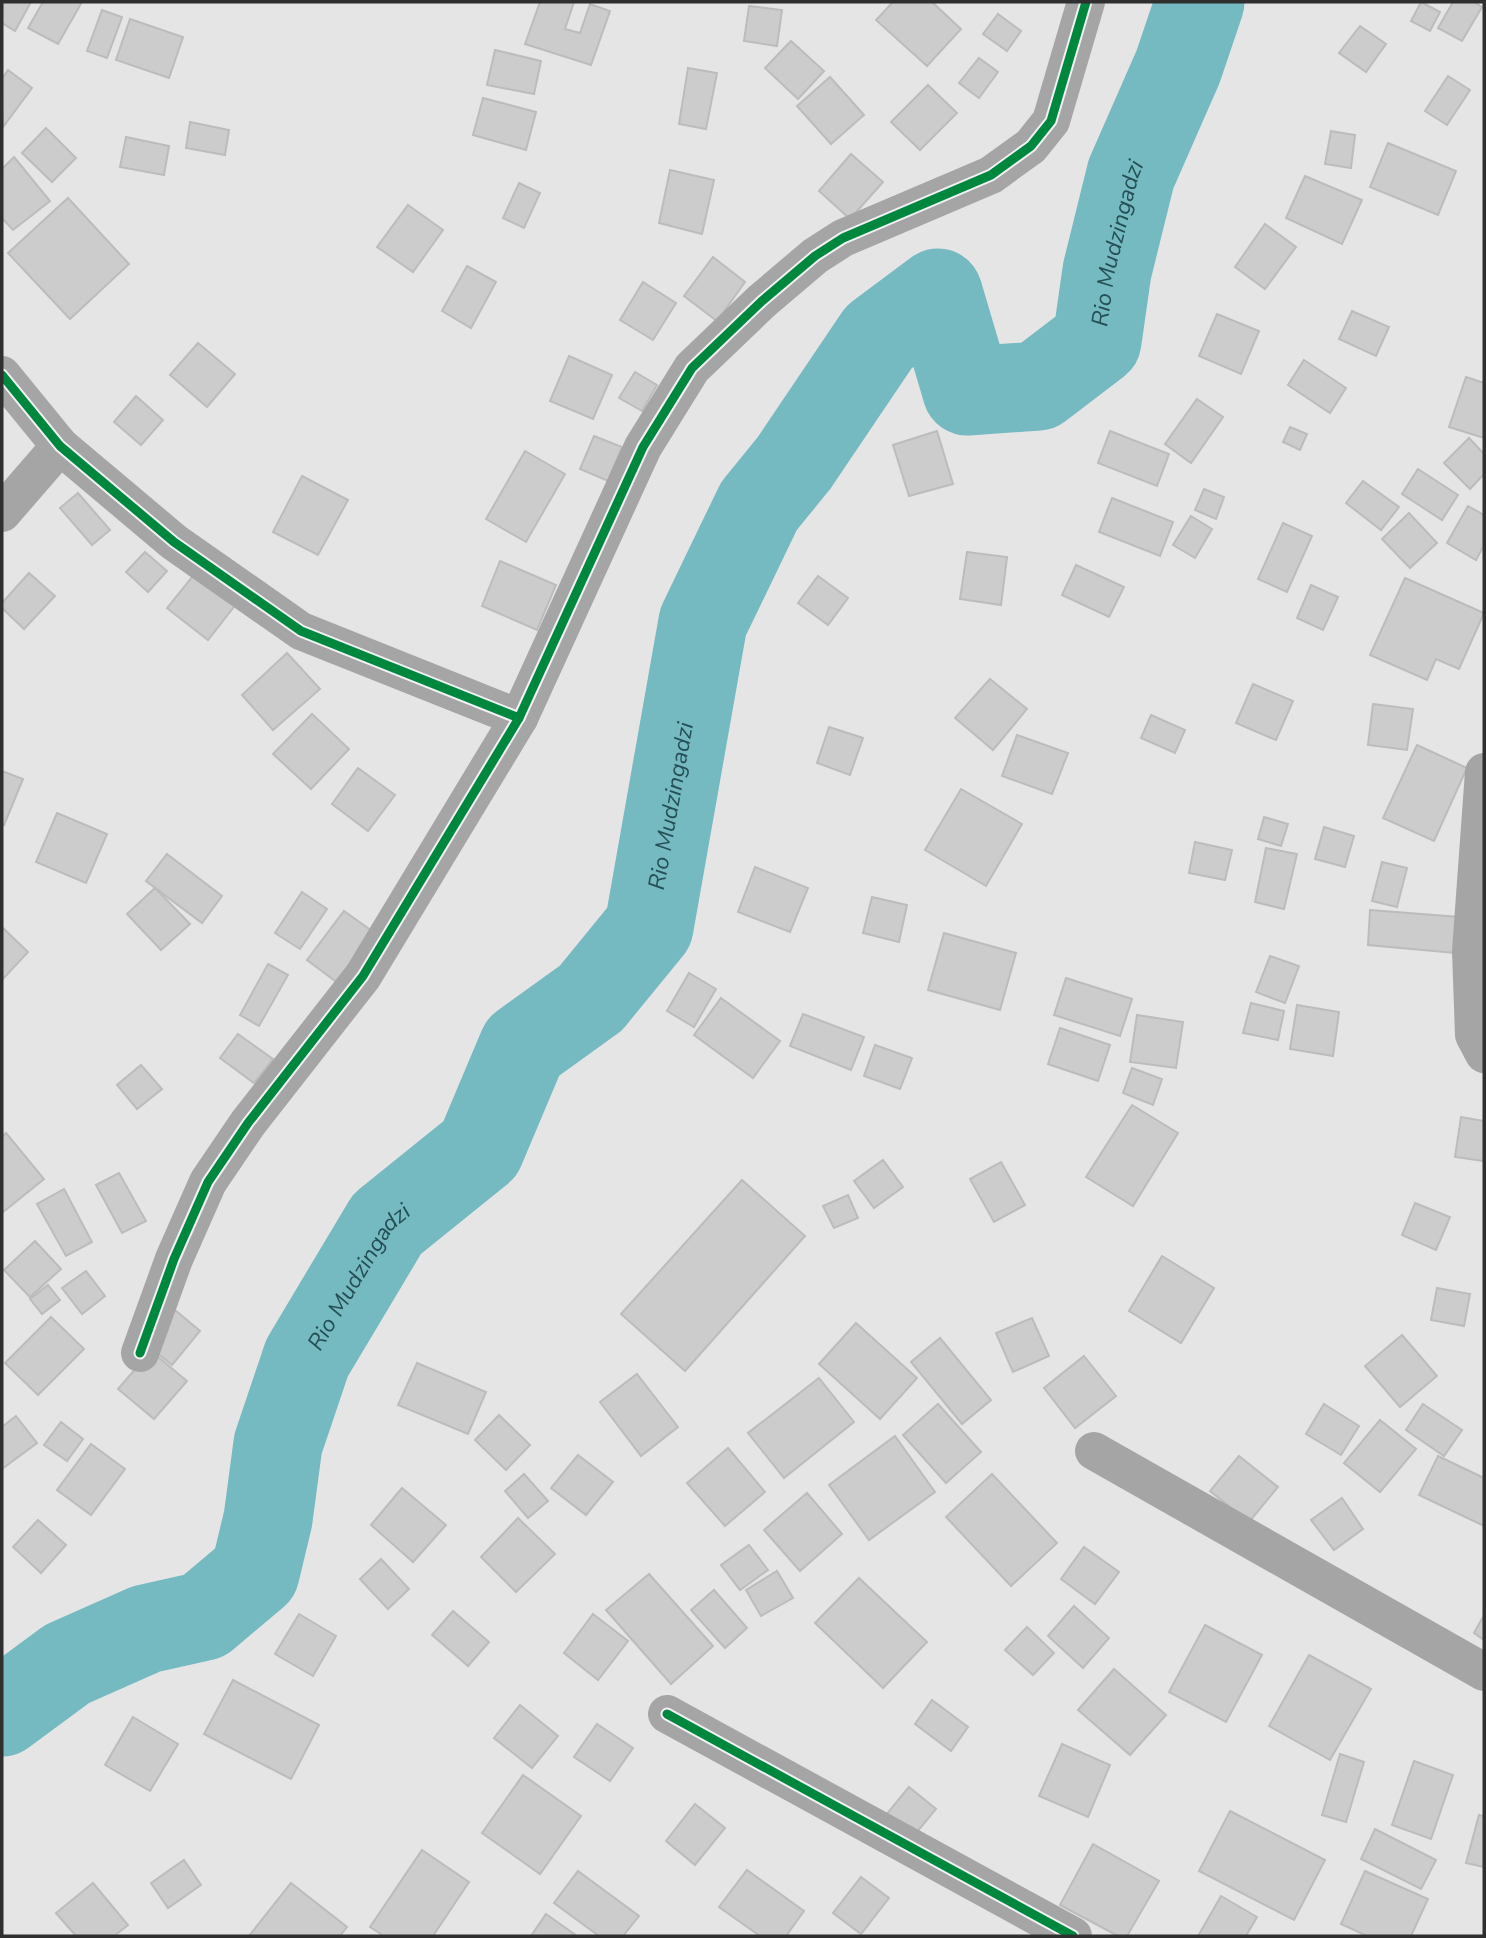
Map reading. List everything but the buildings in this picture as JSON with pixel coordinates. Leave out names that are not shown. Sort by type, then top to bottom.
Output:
[{"type":"street","points":[[140,1353],[174,1259],[208,1182],[248,1123],[363,976],[519,718],[643,447],[692,368],[762,301],[815,256],[842,238],[991,175],[1031,146],[1051,121],[1086,2]]},
{"type":"street","points":[[2,375],[60,446],[174,542],[301,631],[519,718]]},
{"type":"street","points":[[2,513],[60,446]]},
{"type":"street","points":[[1484,772],[1471,951],[1474,1035],[1484,1054]]},
{"type":"street","points":[[1094,1451],[1484,1672]]},
{"type":"street","points":[[667,1714],[1073,1936]]},
{"type":"waterway","name":"Rio Mudzingadzi","points":[[2,1712],[67,1664],[146,1629],[204,1616],[255,1573],[268,1519],[278,1444],[307,1358],[387,1224],[480,1149],[523,1047],[591,998],[649,927],[703,622],[759,506],[794,463],[879,337],[938,293],[967,391],[1038,386],[1097,341],[1107,271],[1131,174],[1178,67],[1200,2]]},
{"type":"cycle path","points":[[140,1353],[174,1259],[208,1182],[248,1123],[363,976],[519,718],[643,447],[692,368],[762,301],[815,256],[843,238],[991,175],[1031,146],[1051,121],[1086,2]]},
{"type":"cycle path","points":[[2,375],[60,446],[174,542],[301,631],[519,718]]},
{"type":"cycle path","points":[[667,1714],[1073,1936]]}]
